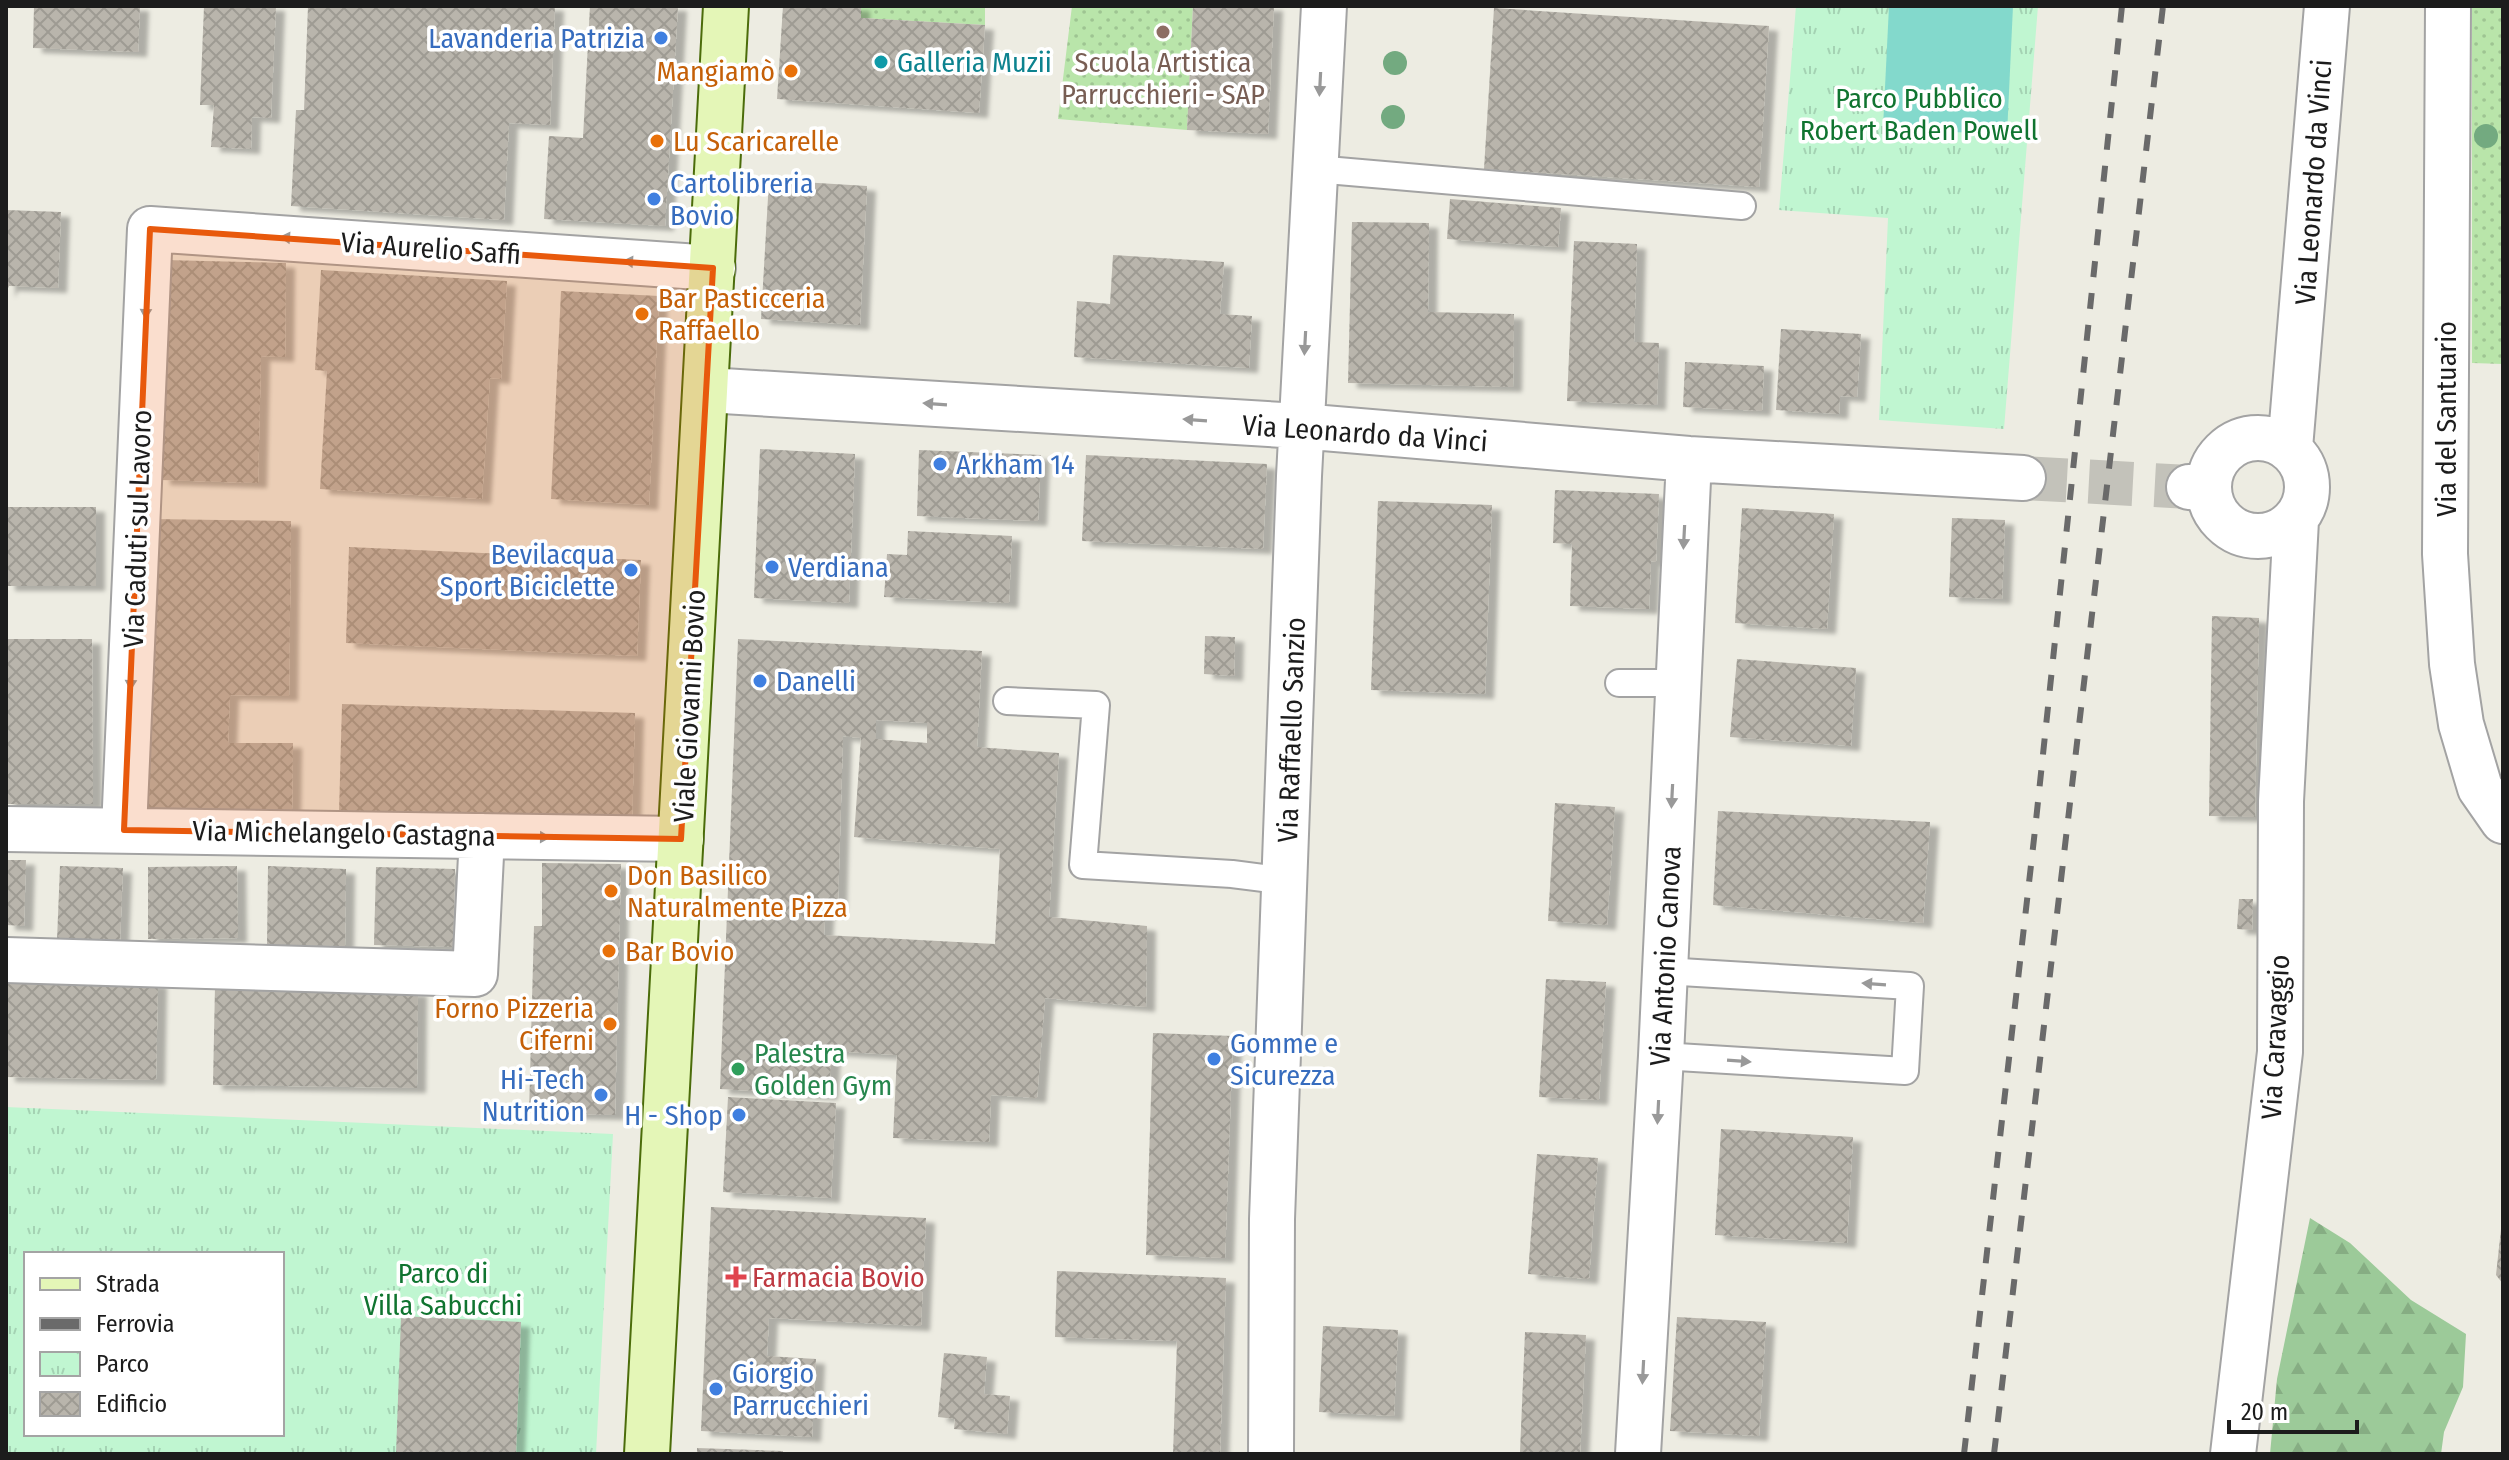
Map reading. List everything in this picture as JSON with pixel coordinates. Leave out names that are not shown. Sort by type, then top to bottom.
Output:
[{"type":"main road","name":"Viale Giovanni Bovio","points":[[647,1454],[726,6]]},
{"type":"street","name":"Via Raffaello Sanzio","points":[[1271,1454],[1272,1219],[1300,426],[1324,6]]},
{"type":"street","name":"Via Leonardo da Vinci","points":[[2269,443],[2299,357],[2327,6]]},
{"type":"street","name":"Via del Santuario","points":[[2448,6],[2445,554],[2452,664],[2461,724],[2480,788],[2503,821]]},
{"type":"street","name":"Via Aurelio Saffi","points":[[150,229],[713,268]]},
{"type":"street","name":"Via Caduti sul Lavoro","points":[[124,830],[150,229]]},
{"type":"street","name":"Via Leonardo da Vinci","points":[[707,390],[1300,426],[1689,459],[2023,478]]},
{"type":"street","points":[[2269,443],[2306,475],[2308,490],[2296,520],[2275,534],[2248,536],[2232,530],[2220,519],[2198,488],[2219,456],[2269,443]]},
{"type":"street","name":"Via Antonio Canova","points":[[1638,1454],[1661,1056],[1689,459]]},
{"type":"street","name":"Via Caravaggio","points":[[2233,1454],[2280,1052],[2281,801],[2296,520]]},
{"type":"street","name":"Via Caravaggio","points":[[2248,536],[2289,618]]},
{"type":"street","name":"Via Michelangelo Castagna","points":[[6,829],[681,839]]},
{"type":"street","points":[[6,960],[475,974],[482,836]]},
{"type":"lane","points":[[1315,169],[1742,206]]},
{"type":"lane","points":[[1619,683],[1678,683]]},
{"type":"lane","points":[[1007,701],[1096,705],[1083,865],[1232,874],[1286,881]]},
{"type":"lane","points":[[1661,1056],[1905,1071],[1910,986],[1664,971]]},
{"type":"highlighted area","points":[[150,229],[713,268],[681,839],[124,830]]},
{"type":"green space","points":[[861,6],[985,6],[985,25],[861,18]]},
{"type":"green space","points":[[1072,6],[1193,6],[1187,130],[1058,119]]},
{"type":"green space","name":"Parco Pubblico Robert Baden Powell","points":[[1796,6],[2038,6],[2004,429],[1879,420],[1888,218],[1779,210]]},
{"type":"green space","points":[[1889,6],[2013,6],[2007,135],[1883,128]]},
{"type":"green space","points":[[2472,6],[2503,6],[2503,364],[2472,363]]},
{"type":"green space","name":"Parco di Villa Sabucchi","points":[[6,1107],[613,1134],[596,1454],[6,1454]]},
{"type":"green space","points":[[2310,1218],[2350,1243],[2411,1300],[2466,1334],[2463,1387],[2444,1432],[2441,1454],[2270,1454],[2277,1379]]},
{"type":"building","points":[[34,6],[140,6],[138,52],[33,48]]},
{"type":"building","points":[[204,6],[276,6],[271,118],[252,117],[251,149],[211,147],[214,105],[200,105]]},
{"type":"building","points":[[308,6],[555,6],[550,125],[509,123],[504,220],[291,206],[296,110],[304,110]]},
{"type":"building","points":[[590,6],[678,6],[665,226],[544,219],[549,136],[583,138]]},
{"type":"building","name":"Galleria Muzii","points":[[783,6],[861,6],[861,18],[985,25],[979,113],[777,99]]},
{"type":"building","points":[[1193,6],[1274,6],[1268,134],[1187,130]]},
{"type":"building","points":[[1494,8],[1769,26],[1759,187],[1484,169]]},
{"type":"building","points":[[769,180],[867,186],[860,325],[761,319]]},
{"type":"building","points":[[1450,199],[1561,208],[1558,247],[1447,239]]},
{"type":"building","points":[[6,210],[61,212],[58,288],[9,286],[6,293]]},
{"type":"building","points":[[1352,222],[1429,223],[1428,312],[1514,314],[1513,387],[1348,383]]},
{"type":"building","points":[[1574,241],[1637,244],[1634,342],[1659,343],[1657,405],[1567,401]]},
{"type":"building","points":[[1113,255],[1224,262],[1220,314],[1252,316],[1249,368],[1074,357],[1077,301],[1110,304]]},
{"type":"building","points":[[164,260],[286,263],[285,357],[261,356],[258,483],[161,480]]},
{"type":"building","points":[[321,270],[507,281],[501,379],[490,378],[482,499],[320,489],[327,371],[315,370]]},
{"type":"building","points":[[561,291],[659,296],[649,505],[551,499]]},
{"type":"building","points":[[1781,329],[1861,334],[1857,397],[1840,396],[1839,414],[1776,410]]},
{"type":"building","points":[[1685,362],[1764,366],[1762,411],[1683,407]]},
{"type":"building","points":[[760,449],[855,454],[849,603],[754,598]]},
{"type":"building","points":[[919,450],[1041,455],[1038,521],[917,516]]},
{"type":"building","points":[[1086,455],[1267,464],[1263,549],[1082,541]]},
{"type":"building","points":[[1555,490],[1659,494],[1656,562],[1651,561],[1649,609],[1570,606],[1572,544],[1553,543]]},
{"type":"building","points":[[1378,501],[1492,505],[1485,694],[1371,690]]},
{"type":"building","points":[[6,507],[96,507],[96,586],[6,586]]},
{"type":"building","points":[[1742,508],[1834,514],[1827,629],[1735,623]]},
{"type":"building","points":[[1952,518],[2005,520],[2002,599],[1949,597]]},
{"type":"building","points":[[151,519],[291,521],[289,696],[230,695],[228,743],[293,743],[292,811],[149,810]]},
{"type":"building","points":[[908,531],[1012,536],[1009,603],[884,597],[887,554],[907,555]]},
{"type":"building","points":[[349,547],[641,560],[637,656],[346,643]]},
{"type":"building","points":[[2212,616],[2259,618],[2255,817],[2209,816]]},
{"type":"building","points":[[1205,636],[1235,637],[1234,676],[1204,674]]},
{"type":"building","points":[[6,639],[92,639],[93,804],[6,804]]},
{"type":"building","points":[[738,639],[982,651],[977,747],[1059,753],[1049,917],[1147,926],[1146,1007],[1045,998],[1037,1098],[991,1095],[989,1142],[893,1138],[897,1055],[832,1051],[829,1095],[720,1089]],"holes":[[[876,720],[927,723],[927,743],[876,739]],[[843,736],[861,738],[854,837],[1000,849],[995,944],[824,935],[826,903],[838,904]]]},
{"type":"building","points":[[1737,659],[1856,668],[1851,746],[1730,737]]},
{"type":"building","points":[[342,704],[635,713],[632,823],[339,813]]},
{"type":"building","points":[[1555,803],[1615,807],[1607,925],[1548,921]]},
{"type":"building","points":[[1718,811],[1930,822],[1923,923],[1713,905]]},
{"type":"building","points":[[6,860],[26,860],[24,926],[6,925]]},
{"type":"building","points":[[542,863],[621,864],[615,1115],[529,1113],[534,926],[542,926]]},
{"type":"building","points":[[60,866],[123,868],[120,942],[57,940]]},
{"type":"building","points":[[237,866],[238,938],[148,939],[148,867]]},
{"type":"building","points":[[268,866],[346,869],[345,946],[267,945]]},
{"type":"building","points":[[376,867],[455,869],[453,947],[374,945]]},
{"type":"building","points":[[2239,899],[2253,899],[2252,930],[2237,929]]},
{"type":"building","points":[[6,979],[158,982],[156,1080],[6,1077]]},
{"type":"building","points":[[1546,979],[1606,982],[1599,1100],[1539,1097]]},
{"type":"building","points":[[215,986],[418,991],[417,1088],[213,1085]]},
{"type":"building","points":[[1153,1033],[1233,1036],[1225,1258],[1146,1255]]},
{"type":"building","points":[[728,1097],[836,1103],[831,1198],[723,1192]]},
{"type":"building","points":[[1721,1129],[1853,1137],[1847,1243],[1715,1235]]},
{"type":"building","points":[[1537,1154],[1598,1158],[1589,1279],[1528,1274]]},
{"type":"building","points":[[711,1207],[926,1218],[921,1326],[769,1318],[767,1356],[816,1359],[812,1437],[701,1431]]},
{"type":"building","points":[[2503,1230],[2503,1284],[2496,1275]]},
{"type":"building","points":[[1057,1271],[1226,1278],[1220,1454],[1173,1454],[1177,1341],[1055,1337]]},
{"type":"building","points":[[401,1316],[521,1322],[516,1454],[396,1454]]},
{"type":"building","points":[[1677,1317],[1766,1322],[1759,1436],[1670,1431]]},
{"type":"building","points":[[1323,1326],[1398,1330],[1394,1416],[1319,1412]]},
{"type":"building","points":[[1525,1332],[1586,1335],[1580,1454],[1520,1452]]},
{"type":"building","points":[[944,1353],[987,1357],[984,1394],[1010,1396],[1007,1434],[954,1429],[955,1419],[938,1417]]},
{"type":"building","points":[[697,1448],[783,1451],[783,1454],[697,1454]]},
{"type":"tunnel","points":[[2023,478],[2189,487]]},
{"type":"railway","points":[[1964,1454],[2035,830],[2122,6]]},
{"type":"railway","points":[[1994,1454],[2163,6]]},
{"type":"place","name":"Scuola Artistica Parrucchieri - SAP","points":[[1163,32]]},
{"type":"place","name":"Lavanderia Patrizia","points":[[661,38]]},
{"type":"place","name":"Galleria Muzii","points":[[881,62]]},
{"type":"place","name":"Mangiamò","points":[[791,71]]},
{"type":"place","name":"Lu Scaricarelle","points":[[657,141]]},
{"type":"place","name":"Cartolibreria Bovio","points":[[654,199]]},
{"type":"place","name":"Bar Pasticceria Raffaello","points":[[642,314]]},
{"type":"place","name":"Arkham 14","points":[[940,464]]},
{"type":"place","name":"Verdiana","points":[[772,567]]},
{"type":"place","name":"Bevilacqua Sport Biciclette","points":[[631,570]]},
{"type":"place","name":"Danelli","points":[[760,681]]},
{"type":"place","name":"Don Basilico Naturalmente Pizza","points":[[611,891]]},
{"type":"place","name":"Bar Bovio","points":[[609,951]]},
{"type":"place","name":"Forno Pizzeria Ciferni","points":[[610,1024]]},
{"type":"place","name":"Gomme e Sicurezza","points":[[1214,1059]]},
{"type":"place","name":"Palestra Golden Gym","points":[[738,1069]]},
{"type":"place","name":"Hi-Tech Nutrition","points":[[601,1095]]},
{"type":"place","name":"H - Shop","points":[[739,1115]]},
{"type":"place","name":"Farmacia Bovio","points":[[736,1277]]},
{"type":"place","name":"Giorgio Parrucchieri","points":[[716,1389]]}]
